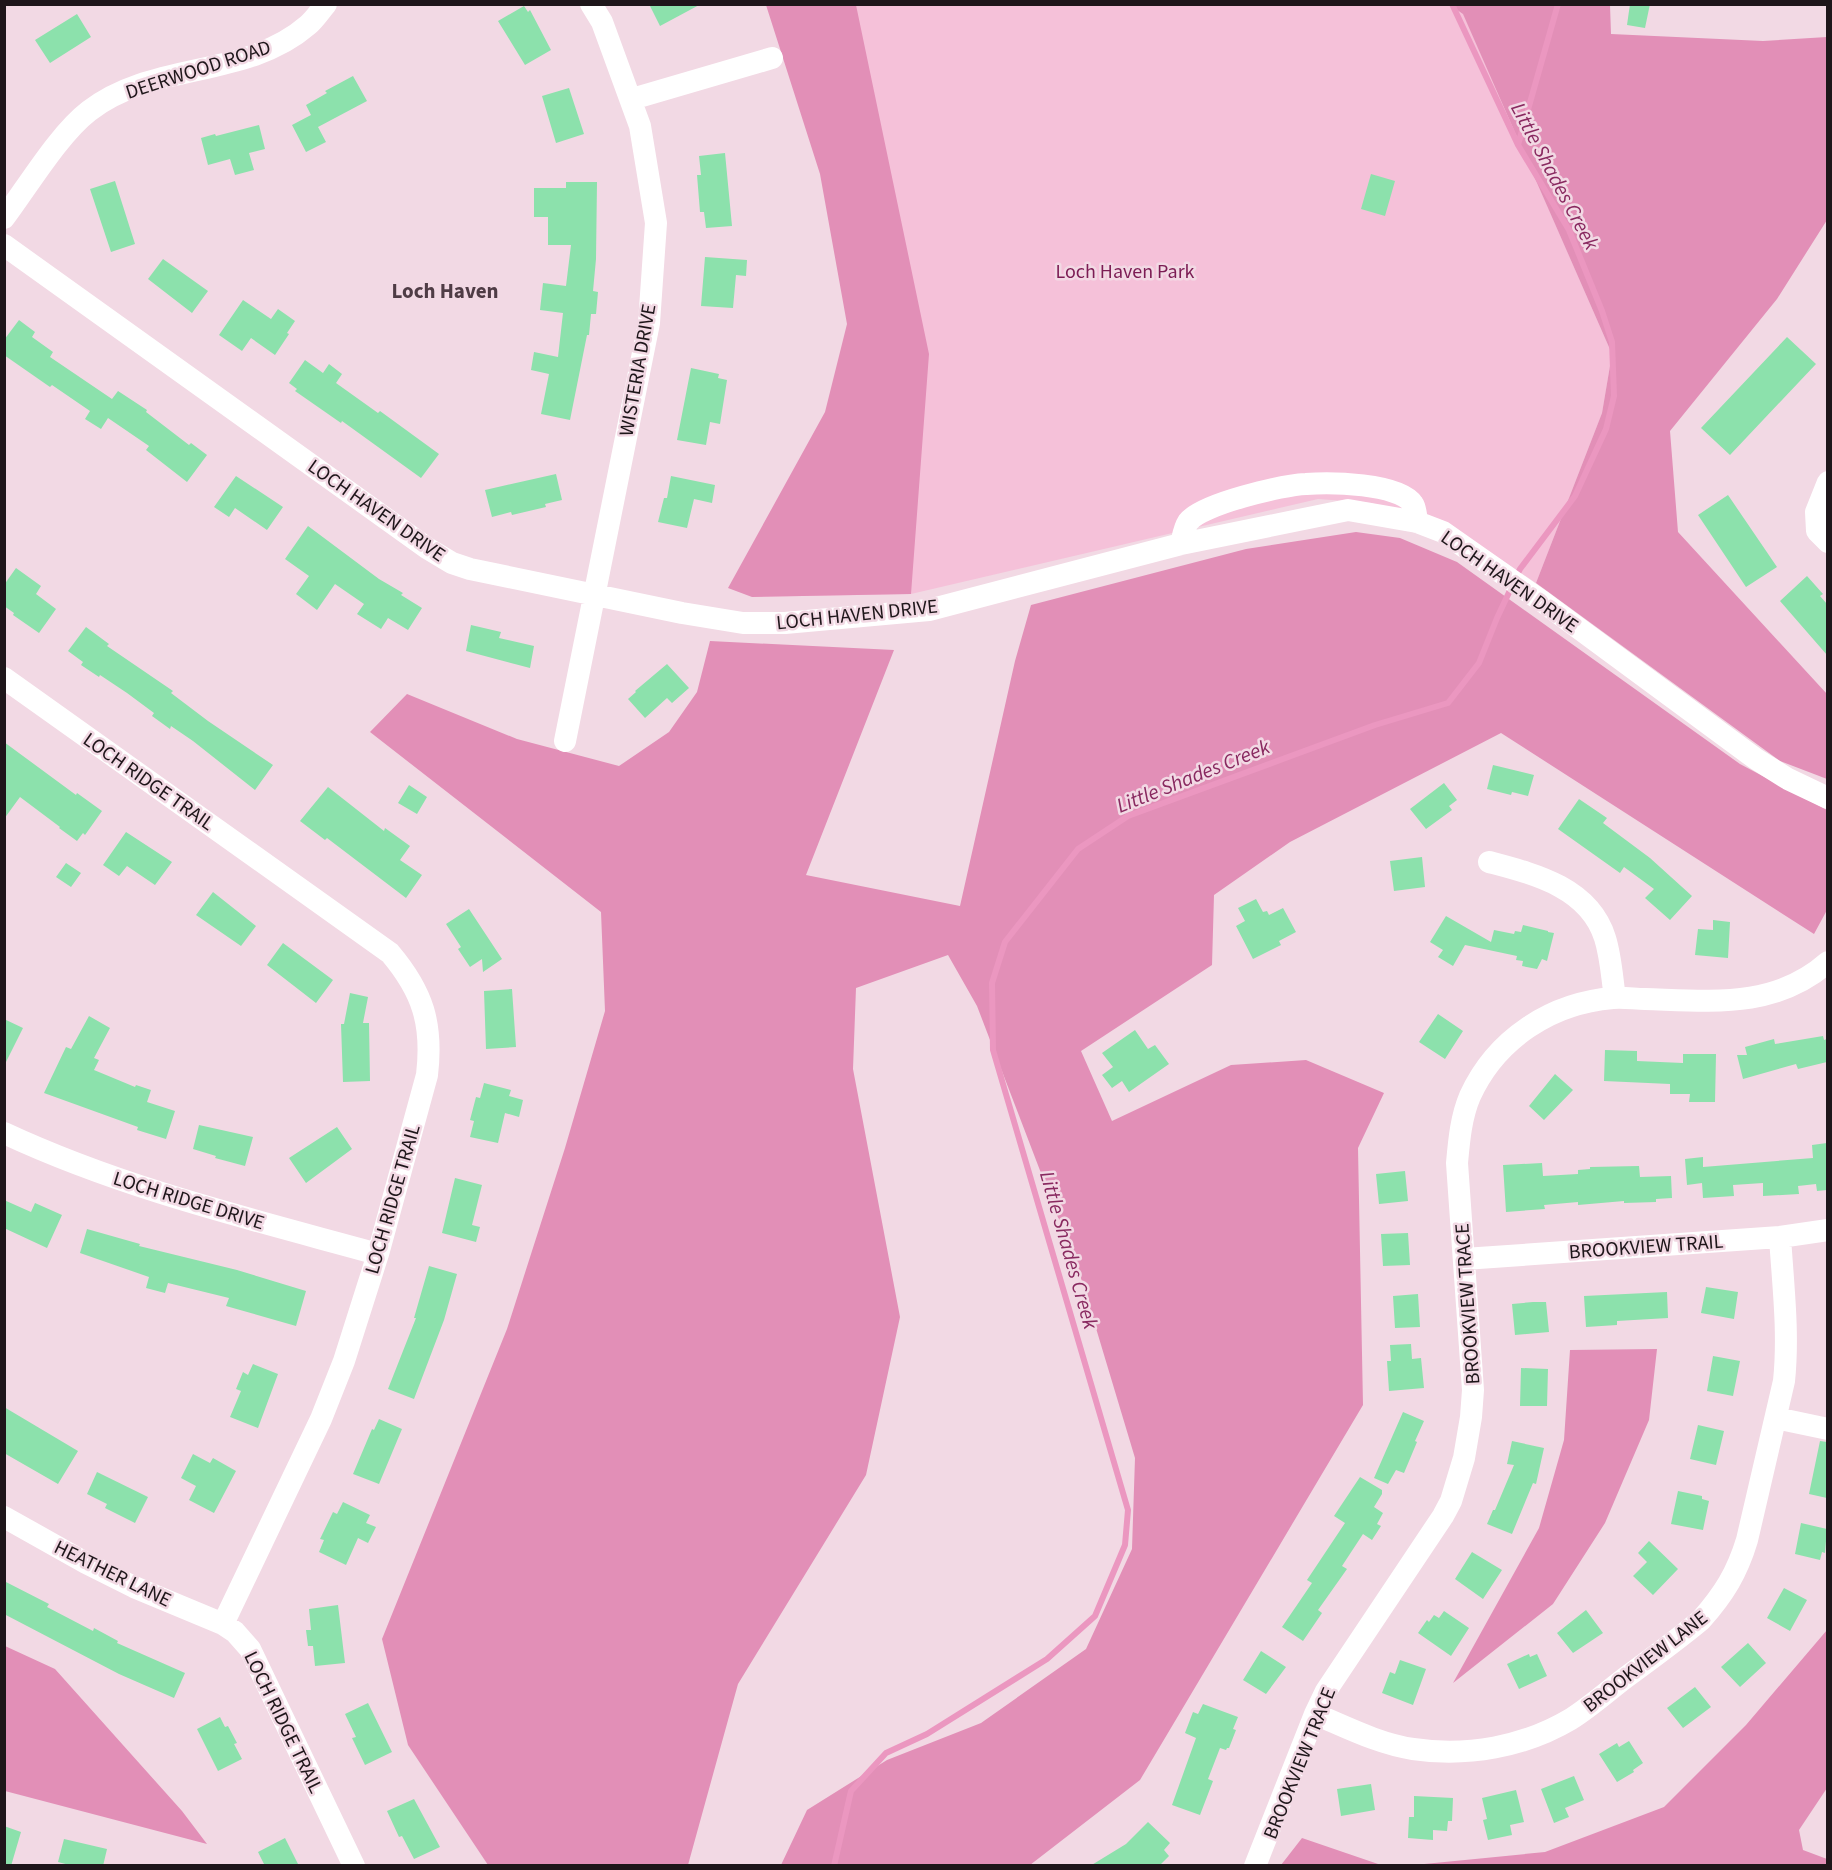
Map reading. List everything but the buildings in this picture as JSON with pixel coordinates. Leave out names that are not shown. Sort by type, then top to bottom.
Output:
[{"type":"street","name":"DEERWOOD ROAD","points":[[4,218],[67,132],[89,111],[139,84],[243,59],[273,47],[309,25],[326,4]]},
{"type":"street","name":"WISTERIA DRIVE","points":[[565,741],[649,312],[656,223],[640,126],[632,99],[602,22],[591,4]]},
{"type":"street","points":[[632,99],[772,58]]},
{"type":"street","name":"LOCH HAVEN DRIVE","points":[[4,245],[435,553],[452,563],[491,575],[682,613],[743,622],[785,623],[929,610],[1181,544],[1348,510],[1417,522],[1443,532],[1543,602],[1756,759],[1788,779],[1827,798]]},
{"type":"street","points":[[1827,482],[1816,512],[1817,531],[1827,542]]},
{"type":"street","points":[[1181,544],[1183,532],[1189,521],[1200,512],[1262,492],[1304,484],[1337,483],[1392,491],[1413,504],[1417,522]]},
{"type":"street","name":"LOCH RIDGE TRAIL","points":[[4,678],[390,953],[414,986],[429,1025],[430,1052],[427,1075],[355,1329],[321,1419],[223,1624],[235,1632],[250,1649],[354,1866]]},
{"type":"street","points":[[1489,862],[1541,876],[1563,887],[1593,914],[1604,937],[1615,998]]},
{"type":"street","name":"BROOKVIEW TRACE","points":[[1255,1866],[1315,1714],[1339,1669],[1437,1526],[1451,1501],[1457,1483],[1469,1434],[1473,1390],[1457,1163],[1463,1119],[1470,1097],[1485,1070],[1503,1046],[1519,1033],[1554,1012],[1584,1002],[1615,998],[1719,1001],[1749,999],[1773,994],[1794,985],[1815,974],[1827,962]]},
{"type":"street","name":"LOCH RIDGE DRIVE","points":[[4,1133],[99,1173],[159,1194],[378,1254]]},
{"type":"street","name":"BROOKVIEW TRAIL","points":[[1464,1259],[1780,1237],[1827,1230]]},
{"type":"street","name":"BROOKVIEW LANE","points":[[1315,1714],[1384,1742],[1411,1749],[1441,1752],[1489,1748],[1526,1740],[1573,1718],[1701,1620],[1718,1601],[1739,1566],[1784,1381],[1787,1354],[1780,1237]]},
{"type":"street","points":[[1776,1418],[1827,1429]]},
{"type":"street","name":"HEATHER LANE","points":[[4,1517],[134,1587],[223,1624]]},
{"type":"green space","name":"Loch Haven Park","points":[[1450,4],[1463,13],[1612,354],[1602,413],[1536,583],[1475,542],[1372,503],[1318,499],[911,594],[752,597],[861,365],[814,5]]},
{"type":"shaded area","points":[[766,5],[856,5],[929,354],[911,594],[752,597],[728,588],[825,412],[847,324],[820,174]]},
{"type":"shaded area","points":[[1450,5],[1610,5],[1611,34],[1763,41],[1827,37],[1827,220],[1777,299],[1670,431],[1678,532],[1827,694],[1827,779],[1780,761],[1536,583],[1602,413],[1612,354],[1463,14]]},
{"type":"shaded area","points":[[1356,532],[1400,538],[1457,562],[1740,764],[1827,810],[1827,910],[1814,934],[1501,733],[1290,842],[1214,895],[1212,965],[1081,1051],[1112,1121],[1231,1065],[1306,1060],[1384,1093],[1358,1148],[1363,1405],[1140,1780],[1030,1865],[781,1865],[807,1810],[887,1760],[981,1723],[1086,1649],[1132,1549],[1135,1458],[1080,1275],[977,1006],[948,955],[856,988],[853,1069],[900,1317],[866,1475],[738,1684],[688,1865],[488,1865],[408,1745],[382,1639],[507,1329],[565,1148],[605,1011],[601,912],[370,732],[407,694],[517,739],[619,766],[669,732],[697,692],[710,641],[894,650],[806,875],[960,906],[1015,661],[1031,605],[1246,549]]},
{"type":"shaded area","points":[[1657,1349],[1649,1420],[1605,1523],[1553,1604],[1453,1683],[1539,1528],[1564,1440],[1570,1350]]},
{"type":"shaded area","points":[[1827,1630],[1827,1788],[1799,1830],[1803,1850],[1827,1859],[1827,1865],[1414,1865],[1545,1852],[1664,1807],[1746,1725]]},
{"type":"shaded area","points":[[5,1646],[55,1669],[182,1811],[207,1844],[5,1791]]},
{"type":"shaded area","points":[[1302,1838],[1381,1865],[1281,1865]]},
{"type":"waterway","name":"Little Shades Creek","points":[[834,1866],[851,1791],[886,1753],[927,1734],[1047,1659],[1095,1616],[1125,1545],[1128,1510],[993,1050],[992,983],[1005,942],[1078,849],[1128,816],[1375,725],[1448,703],[1479,663],[1520,569],[1575,496],[1606,429],[1614,396],[1612,342],[1602,311],[1569,230],[1518,145],[1452,4]]},
{"type":"waterway","points":[[1518,145],[1558,4]]},
{"type":"district","name":"Loch Haven","points":[[445,291]]}]
